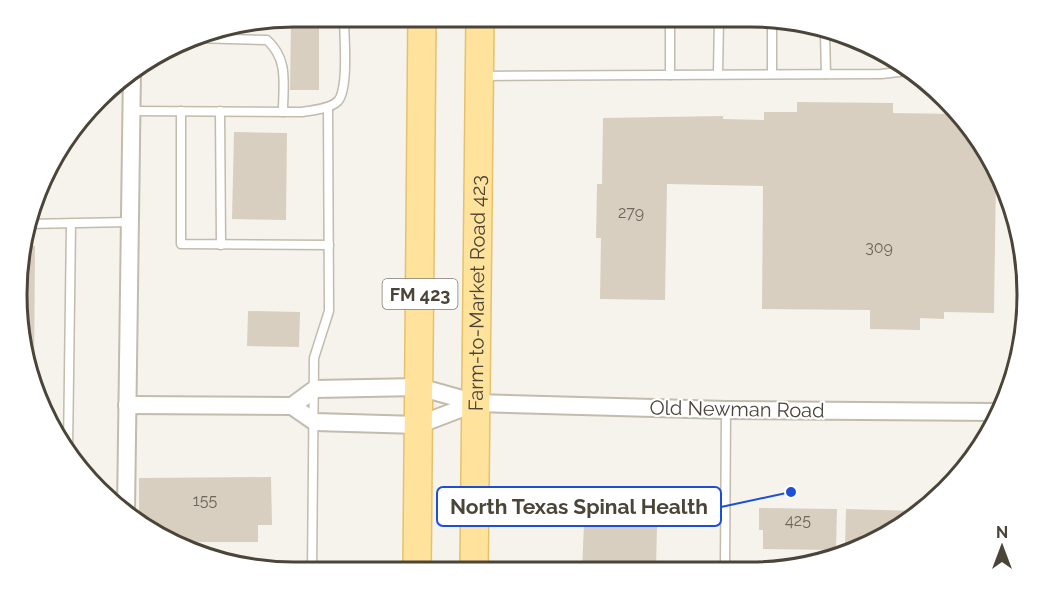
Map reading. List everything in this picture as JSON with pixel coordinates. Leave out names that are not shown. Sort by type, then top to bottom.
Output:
[{"type":"main road","name":"FM 423","points":[[417,562],[422,27]]},
{"type":"main road","name":"Farm-to-Market Road 423","points":[[474,562],[480,27]]},
{"type":"street","points":[[126,502],[132,82]]},
{"type":"street","points":[[292,406],[315,389],[419,387],[476,403]]},
{"type":"street","points":[[127,405],[292,406],[315,422],[418,425],[476,403]]},
{"type":"street","name":"Old Newman Road","points":[[476,403],[726,410],[990,412]]},
{"type":"lane","points":[[132,111],[302,112],[328,106],[338,101],[344,88],[344,27]]},
{"type":"lane","points":[[670,27],[670,75]]},
{"type":"lane","points":[[718,74],[719,27]]},
{"type":"lane","points":[[772,28],[772,74]]},
{"type":"lane","points":[[825,38],[826,74]]},
{"type":"lane","points":[[217,39],[267,40],[278,50],[284,67],[284,112]]},
{"type":"lane","points":[[479,76],[898,72]]},
{"type":"lane","points":[[312,562],[314,358],[329,311],[328,106]]},
{"type":"lane","points":[[181,111],[181,244],[329,245]]},
{"type":"lane","points":[[220,111],[221,245]]},
{"type":"lane","points":[[36,224],[131,222]]},
{"type":"lane","points":[[68,437],[71,224]]},
{"type":"lane","points":[[725,562],[726,410]]},
{"type":"building","points":[[291,27],[319,27],[319,90],[290,90]]},
{"type":"building","points":[[797,102],[893,103],[893,113],[947,114],[972,146],[996,190],[994,313],[944,312],[944,319],[920,318],[920,330],[870,329],[870,310],[762,309],[763,186],[667,184],[665,300],[600,299],[601,238],[596,238],[597,184],[602,184],[603,118],[723,116],[723,119],[764,120],[764,112],[797,112]]},
{"type":"building","points":[[234,132],[287,133],[286,220],[232,219]]},
{"type":"building","points":[[31,246],[35,246],[34,356],[29,329],[27,294]]},
{"type":"building","points":[[248,311],[300,312],[299,347],[247,346]]},
{"type":"building","points":[[271,477],[272,525],[258,525],[258,542],[192,542],[139,512],[139,478]]},
{"type":"building","points":[[585,500],[616,500],[615,526],[657,526],[656,562],[582,562]]},
{"type":"building","points":[[759,508],[837,509],[836,548],[829,550],[763,549],[763,530],[759,530]]},
{"type":"building","points":[[846,509],[907,511],[883,526],[845,544]]},
{"type":"place","name":"North Texas Spinal Health","points":[[791,492]]}]
